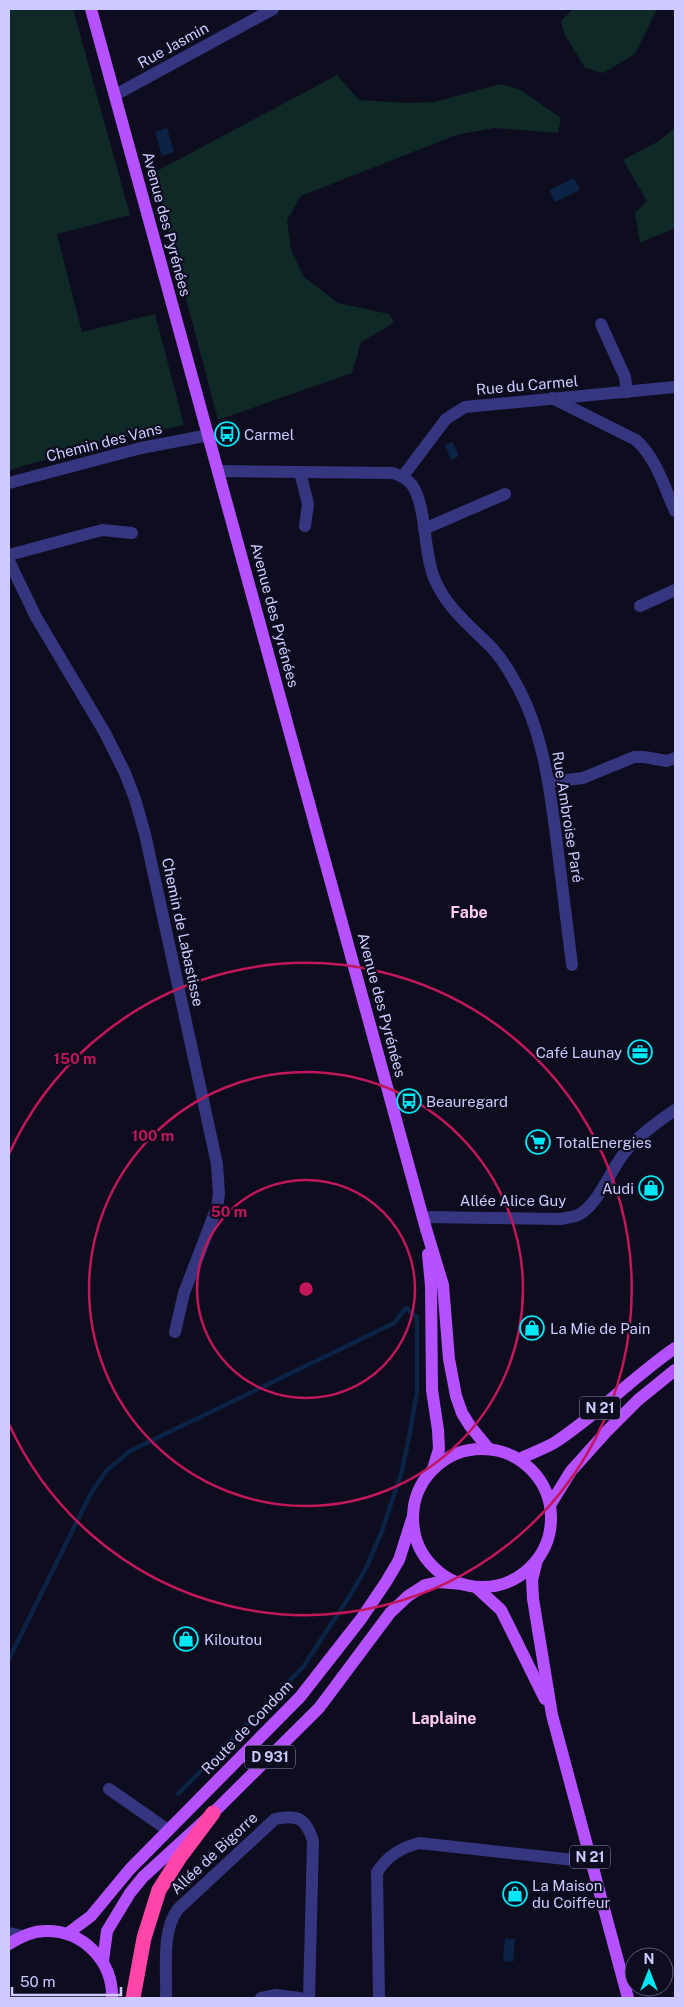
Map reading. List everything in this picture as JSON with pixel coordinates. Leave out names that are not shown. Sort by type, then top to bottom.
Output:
[{"type":"highway","points":[[133,1998],[144,1938],[159,1890],[180,1857],[213,1813]]},
{"type":"main road","name":"Avenue des Pyrénées","points":[[92,9],[424,1223],[443,1285],[449,1359],[456,1396],[462,1413],[470,1426],[489,1449]]},
{"type":"main road","name":"Avenue des Pyrénées","points":[[424,1223],[431,1286],[432,1390],[439,1449],[433,1469]]},
{"type":"main road","name":"N 21","points":[[519,1459],[552,1444],[583,1423],[654,1362],[675,1348]]},
{"type":"main road","name":"N 21","points":[[550,1505],[570,1471],[607,1430],[638,1400],[675,1370]]},
{"type":"main road","points":[[489,1449],[504,1452],[519,1459],[534,1471],[544,1487],[550,1505],[551,1525],[547,1543],[537,1560],[520,1576],[499,1585],[476,1587],[462,1584],[442,1574],[426,1558],[416,1538],[413,1516],[415,1499],[422,1483],[433,1469],[449,1457],[468,1450],[489,1449]]},
{"type":"main road","name":"Route de Condom","points":[[67,1934],[92,1916],[130,1869],[300,1697],[361,1619],[398,1560],[413,1516]]},
{"type":"main road","name":"N 21","points":[[537,1560],[532,1580],[533,1599],[552,1715],[628,1998]]},
{"type":"main road","name":"D 931","points":[[103,1962],[107,1931],[130,1893],[143,1878],[213,1813],[319,1708],[390,1613],[408,1596],[425,1584],[439,1582],[462,1584]]},
{"type":"main road","name":"N 21","points":[[476,1587],[501,1610],[552,1715]]},
{"type":"main road","points":[[9,1944],[23,1936],[45,1931],[67,1934],[81,1940],[93,1949],[103,1962],[110,1978],[112,1998]]},
{"type":"street","name":"Rue Jasmin","points":[[115,95],[273,9]]},
{"type":"street","points":[[601,324],[625,377],[627,392]]},
{"type":"street","name":"Rue du Carmel","points":[[403,476],[446,419],[454,412],[472,406],[675,387]]},
{"type":"street","points":[[552,398],[626,434],[640,444],[654,462],[675,511]]},
{"type":"street","name":"Chemin des Vans","points":[[9,483],[141,448],[208,435]]},
{"type":"street","points":[[218,471],[365,472],[393,473],[403,476]]},
{"type":"street","points":[[300,472],[308,504],[305,526]]},
{"type":"street","name":"Rue Ambroise Paré","points":[[403,476],[412,485],[417,497],[424,529],[428,565],[443,598],[492,648],[514,680],[525,700],[538,737],[549,782],[572,965]]},
{"type":"street","points":[[424,529],[505,494]]},
{"type":"street","points":[[9,554],[102,530],[132,533]]},
{"type":"street","name":"Chemin de Labastisse","points":[[9,561],[36,617],[104,733],[125,773],[135,799],[145,834],[210,1135],[220,1194],[217,1207],[184,1292],[175,1332]]},
{"type":"street","points":[[640,606],[675,590]]},
{"type":"street","points":[[549,782],[583,778],[634,757],[644,756],[666,761],[675,758]]},
{"type":"street","name":"Allée Alice Guy","points":[[424,1223],[561,1219],[577,1216],[588,1208],[625,1152],[648,1130],[675,1110]]},
{"type":"street","points":[[109,1789],[168,1830]]},
{"type":"street","name":"Allée de Bigorre","points":[[166,1998],[168,1929],[172,1917],[178,1909],[274,1819],[290,1816],[302,1820],[310,1829],[313,1841],[309,1998]]},
{"type":"street","points":[[379,1998],[377,1872],[384,1861],[402,1848],[418,1843],[592,1862]]},
{"type":"street","points":[[9,1933],[23,1936]]},
{"type":"street","points":[[261,1998],[276,1995],[300,1998]]},
{"type":"green space","points":[[9,9],[73,9],[130,215],[57,234],[82,332],[155,314],[184,425],[131,436],[9,470]]},
{"type":"green space","points":[[573,9],[657,9],[635,54],[603,73],[585,68],[565,35],[561,21]]},
{"type":"green space","points":[[337,75],[359,100],[410,103],[434,102],[501,84],[519,89],[561,118],[558,133],[494,128],[456,135],[301,196],[287,220],[291,250],[304,277],[338,303],[389,314],[394,323],[361,342],[352,373],[218,420],[153,173]]},
{"type":"green space","points":[[675,128],[675,228],[640,243],[635,213],[647,201],[623,160],[657,142]]},
{"type":"water","points":[[167,128],[174,152],[162,156],[155,132]]},
{"type":"water","points":[[574,178],[580,190],[555,202],[549,190]]},
{"type":"water","points":[[453,442],[459,456],[451,460],[445,445]]},
{"type":"water","points":[[505,1938],[515,1939],[513,1962],[503,1961]]},
{"type":"waterway","points":[[9,1659],[90,1495],[106,1471],[130,1451],[394,1323],[406,1308],[417,1317],[417,1392],[401,1474],[382,1531],[367,1566],[303,1667],[178,1794]]},
{"type":"place","name":"Carmel","points":[[227,434]]},
{"type":"place","name":"Café Launay","points":[[640,1052]]},
{"type":"place","name":"Beauregard","points":[[409,1101]]},
{"type":"place","name":"TotalEnergies","points":[[538,1142]]},
{"type":"place","name":"Audi","points":[[651,1188]]},
{"type":"place","name":"La Mie de Pain","points":[[532,1328]]},
{"type":"place","name":"Kiloutou","points":[[186,1639]]},
{"type":"place","name":"La Maison du Coiffeur","points":[[515,1894]]},
{"type":"district","name":"Fabe","points":[[469,912]]},
{"type":"district","name":"Laplaine","points":[[444,1718]]}]
